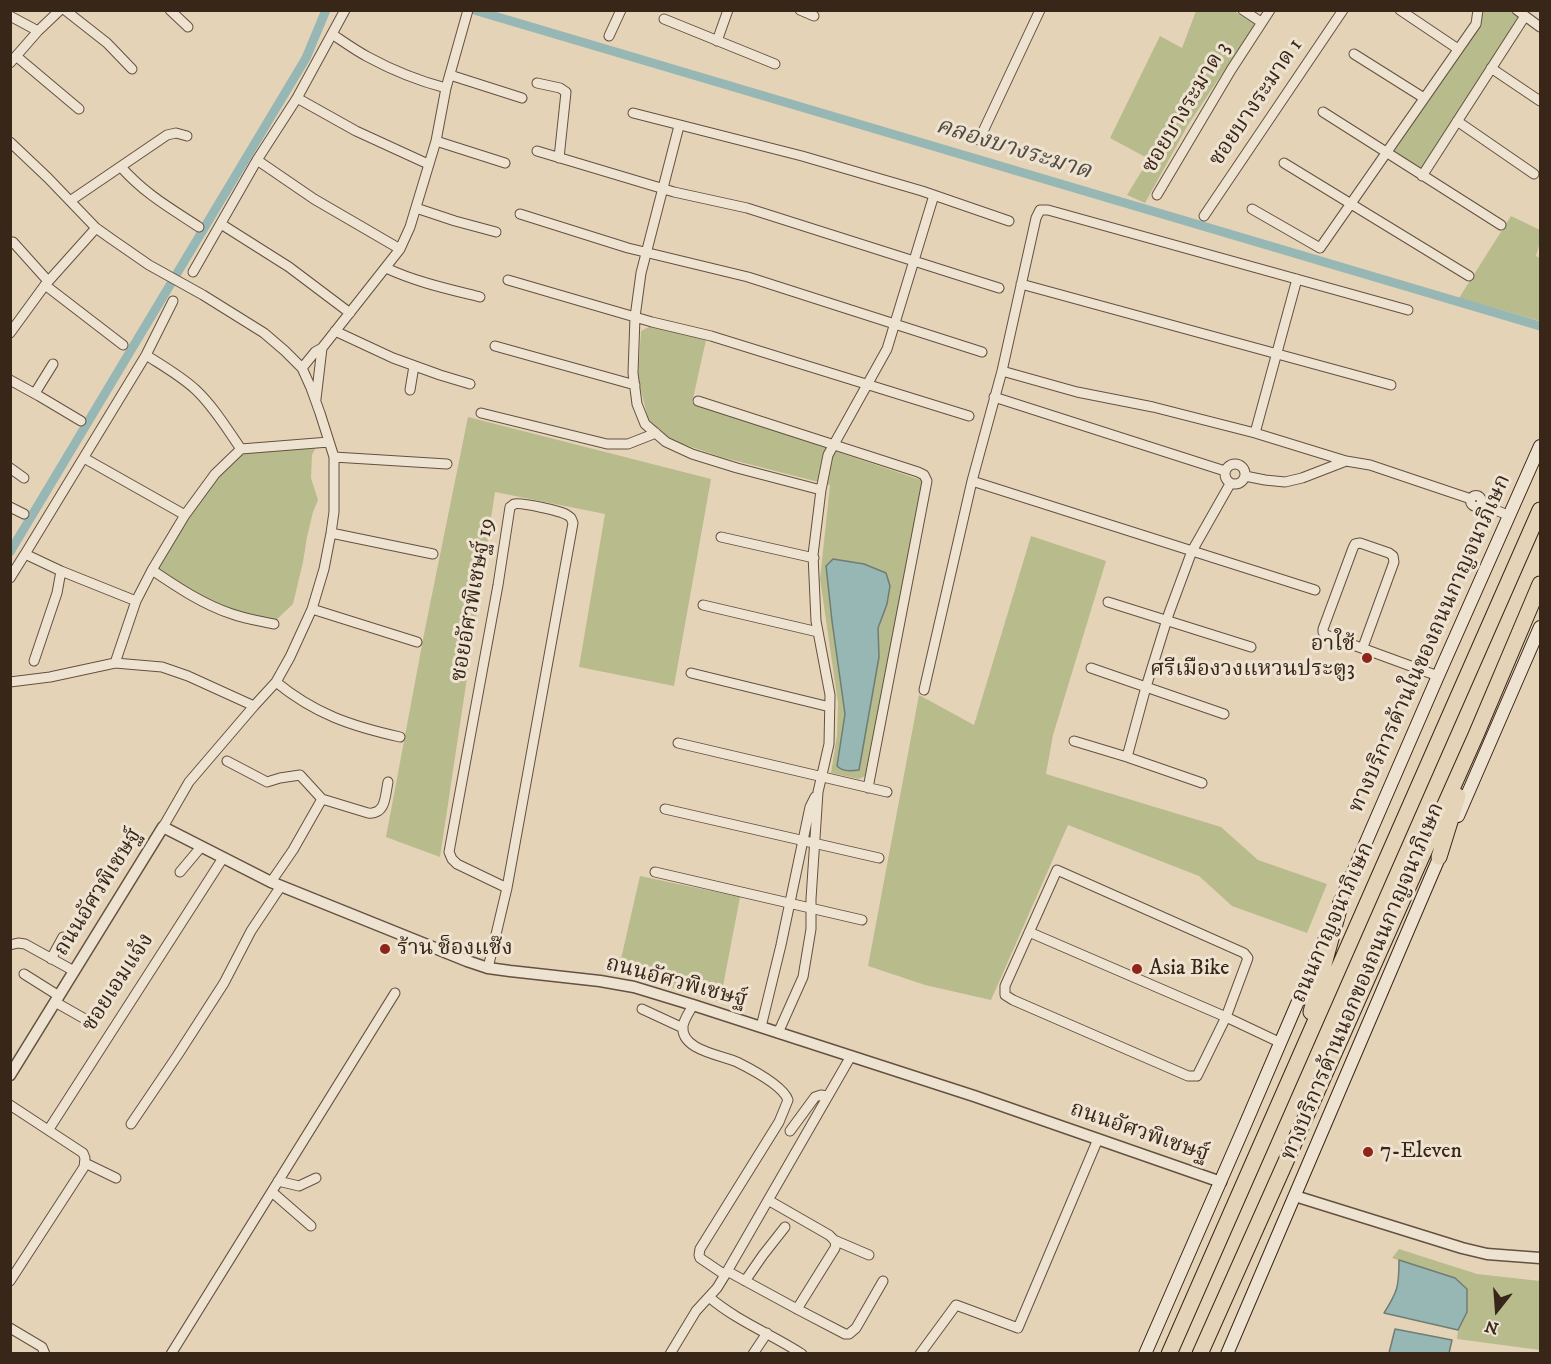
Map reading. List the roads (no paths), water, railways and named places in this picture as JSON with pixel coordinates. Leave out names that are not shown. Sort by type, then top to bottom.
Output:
[{"type":"highway","name":"ถนนกาญจนาภิเษก","points":[[1169,1353],[1540,510]]},
{"type":"highway","points":[[1203,1351],[1476,735],[1540,584]]},
{"type":"highway","points":[[1439,857],[1476,735]]},
{"type":"highway","points":[[1297,1061],[1341,902]]},
{"type":"main road","name":"ทางบริการด้านในของถนนกาญจนาภิเษก","points":[[1145,1353],[1540,446]]},
{"type":"main road","name":"ทางบริการด้านนอกของถนนกาญจนาภิเษก","points":[[1227,1353],[1439,857],[1535,653],[1540,627]]},
{"type":"street","points":[[60,10],[13,59],[79,109]]},
{"type":"street","points":[[65,10],[107,43],[132,69]]},
{"type":"street","points":[[170,10],[188,27]]},
{"type":"street","points":[[193,272],[257,160],[297,98],[345,10]]},
{"type":"street","points":[[302,368],[315,352],[322,348],[400,249],[410,227],[436,141],[446,88],[468,10]]},
{"type":"street","points":[[609,36],[621,10]]},
{"type":"street","points":[[717,41],[728,10]]},
{"type":"street","points":[[800,10],[814,16]]},
{"type":"street","points":[[979,140],[1040,10]]},
{"type":"street","points":[[1243,10],[1262,22]]},
{"type":"street","name":"ซอยบางระมาด 3","points":[[1157,195],[1231,70],[1270,10]]},
{"type":"street","name":"ซอยบางระมาด 1","points":[[1204,216],[1342,10]]},
{"type":"street","points":[[1400,10],[1458,49]]},
{"type":"street","points":[[1252,209],[1320,248],[1476,24],[1478,10]]},
{"type":"street","points":[[1422,176],[1491,68],[1521,13],[1540,27]]},
{"type":"street","points":[[10,16],[38,31]]},
{"type":"street","points":[[664,19],[775,64]]},
{"type":"street","points":[[332,34],[390,68],[446,88]]},
{"type":"street","points":[[1354,54],[1424,98]]},
{"type":"street","points":[[1491,68],[1540,101]]},
{"type":"street","points":[[450,75],[522,98]]},
{"type":"street","points":[[537,83],[560,88],[566,92],[559,158]]},
{"type":"street","points":[[297,98],[356,131],[428,164]]},
{"type":"street","points":[[1323,112],[1501,225]]},
{"type":"street","points":[[633,113],[802,156],[934,195],[1009,221]]},
{"type":"street","points":[[1457,121],[1534,174]]},
{"type":"street","points":[[679,126],[641,273],[635,317],[633,373],[637,404],[645,424],[666,442],[692,454],[737,468],[821,490]]},
{"type":"street","points":[[70,201],[167,135],[176,133],[187,136]]},
{"type":"street","points":[[436,141],[505,163]]},
{"type":"street","points":[[10,142],[96,228],[149,265],[264,333],[285,351],[302,368],[316,401],[334,457],[334,512],[324,570],[312,609],[290,657],[276,682],[254,705],[181,795],[163,828]]},
{"type":"street","points":[[537,151],[662,189],[747,208],[999,288]]},
{"type":"street","points":[[257,160],[314,199],[400,249]]},
{"type":"street","points":[[1284,163],[1468,276]]},
{"type":"street","points":[[121,167],[148,194],[199,227]]},
{"type":"street","points":[[778,1033],[802,977],[811,929],[818,792],[829,744],[830,695],[816,621],[814,558],[821,490],[828,455],[887,349],[934,195]]},
{"type":"street","points":[[416,208],[455,222],[496,232]]},
{"type":"street","points":[[924,690],[972,481],[1002,371],[1036,218],[1040,210],[1048,210],[1408,310]]},
{"type":"street","points":[[520,214],[628,248],[748,277],[982,352]]},
{"type":"street","points":[[220,224],[289,267],[350,313]]},
{"type":"street","points":[[12,328],[46,283],[96,228]]},
{"type":"street","points":[[13,242],[46,283],[123,345]]},
{"type":"street","points":[[386,268],[433,286],[480,297]]},
{"type":"street","points":[[1255,434],[1297,279]]},
{"type":"street","points":[[508,280],[635,317],[711,336],[969,416]]},
{"type":"street","points":[[1021,284],[1391,385]]},
{"type":"street","points":[[10,578],[146,356],[173,301]]},
{"type":"street","points":[[335,331],[393,358],[471,384]]},
{"type":"street","points":[[495,346],[634,385]]},
{"type":"street","points":[[316,401],[322,348]]},
{"type":"street","points":[[146,356],[196,390],[242,449]]},
{"type":"street","points":[[35,393],[53,364]]},
{"type":"street","points":[[410,390],[414,366]]},
{"type":"street","points":[[1002,371],[1077,392],[1153,407],[1346,461],[1370,465],[1472,499],[1472,505],[1481,504],[1510,516]]},
{"type":"street","points":[[10,380],[81,421]]},
{"type":"street","points":[[994,398],[1225,471]]},
{"type":"street","points":[[698,401],[918,472],[924,475],[927,481],[868,788]]},
{"type":"street","points":[[482,413],[607,444],[628,444],[656,433]]},
{"type":"street","points":[[115,663],[136,601],[152,570],[185,515],[215,474],[242,449],[329,442]]},
{"type":"street","points":[[334,457],[447,464]]},
{"type":"street","points":[[84,458],[185,515]]},
{"type":"street","points":[[1245,476],[1285,482],[1346,461]]},
{"type":"street","points":[[1237,464],[1244,469],[1245,476],[1236,485],[1230,484],[1225,479],[1225,471],[1230,465],[1237,464]]},
{"type":"street","points":[[10,468],[24,478]]},
{"type":"street","points":[[972,481],[1315,590]]},
{"type":"street","points":[[1127,757],[1167,620],[1192,551],[1230,484]]},
{"type":"street","name":"ซอยอัศวพิเชษฐ์ 19","points":[[488,968],[507,888],[573,523],[571,518],[557,510],[521,504],[514,504],[510,507],[449,852],[457,864],[507,888]]},
{"type":"street","points":[[10,507],[24,514]]},
{"type":"street","points":[[332,533],[433,554]]},
{"type":"street","points":[[721,537],[814,558]]},
{"type":"street","points":[[1363,647],[1394,562],[1393,556],[1389,553],[1360,543],[1355,544],[1353,548],[1323,632],[1438,676]]},
{"type":"street","points":[[24,554],[61,572],[136,601]]},
{"type":"street","points":[[152,570],[206,603],[232,614],[274,624]]},
{"type":"street","points":[[34,661],[57,593],[61,572]]},
{"type":"street","points":[[1108,602],[1251,647]]},
{"type":"street","points":[[703,605],[818,632]]},
{"type":"street","points":[[312,609],[417,642]]},
{"type":"street","points":[[10,682],[50,677],[115,663],[162,667],[254,705]]},
{"type":"street","points":[[1091,668],[1224,714]]},
{"type":"street","points":[[691,673],[830,707]]},
{"type":"street","points":[[276,682],[319,712],[361,728],[400,737]]},
{"type":"street","points":[[1074,741],[1202,783]]},
{"type":"street","points":[[678,743],[887,792]]},
{"type":"street","points":[[227,761],[267,782],[300,775],[322,799],[368,813],[380,812],[388,782]]},
{"type":"street","points":[[761,1027],[810,807],[818,792]]},
{"type":"street","points":[[131,1124],[224,983],[322,799]]},
{"type":"street","points":[[665,809],[879,858]]},
{"type":"street","name":"ถนนอัศวพิเชษฐ์","points":[[10,1075],[163,828],[276,884],[488,968],[634,987],[974,1096],[1221,1182]]},
{"type":"street","points":[[180,872],[201,847]]},
{"type":"street","name":"ซอยเอมแจ้ง","points":[[49,1129],[223,858]]},
{"type":"street","points":[[1057,870],[1244,953],[1248,958],[1247,963],[1226,1017],[1197,1076],[1188,1076],[1005,995],[1005,986],[1057,870]]},
{"type":"street","points":[[655,872],[862,920]]},
{"type":"street","points":[[1029,932],[1281,1042]]},
{"type":"street","points":[[51,959],[63,937]]},
{"type":"street","points":[[10,945],[25,944],[74,971]]},
{"type":"street","points":[[24,974],[86,1019]]},
{"type":"street","points":[[174,1352],[395,993]]},
{"type":"street","points":[[693,1005],[683,1028],[685,1037],[700,1050],[736,1062],[754,1071],[784,1092],[788,1100],[779,1122],[700,1250],[700,1258],[839,1332],[849,1334],[856,1328],[884,1281]]},
{"type":"street","points":[[642,1009],[683,1028]]},
{"type":"street","points":[[670,1353],[696,1311],[710,1297],[726,1273],[851,1056]]},
{"type":"street","points":[[790,1131],[815,1097],[827,1096]]},
{"type":"street","points":[[10,1105],[83,1153],[85,1158],[84,1167],[10,1281]]},
{"type":"street","points":[[920,1353],[956,1305],[1018,1329],[1098,1139]]},
{"type":"street","points":[[85,1163],[116,1178]]},
{"type":"street","points":[[278,1181],[299,1186],[316,1178]]},
{"type":"street","points":[[272,1192],[311,1226]]},
{"type":"street","points":[[1295,1196],[1462,1248],[1487,1254],[1540,1258]]},
{"type":"street","points":[[768,1200],[834,1240],[869,1255]]},
{"type":"street","points":[[745,1281],[785,1227]]},
{"type":"street","points":[[797,1310],[835,1248],[834,1240]]},
{"type":"street","points":[[710,1297],[724,1309],[767,1333],[788,1350],[802,1353]]},
{"type":"street","points":[[10,1328],[42,1347],[45,1353]]},
{"type":"street","points":[[753,1353],[767,1333]]},
{"type":"water","points":[[833,559],[864,564],[886,573],[890,586],[887,604],[878,628],[879,657],[859,770],[850,771],[837,766],[845,714],[826,566]]},
{"type":"water","points":[[1399,1260],[1455,1278],[1467,1289],[1467,1312],[1458,1330],[1384,1313],[1397,1288]]},
{"type":"water","points":[[1395,1329],[1452,1340],[1449,1353],[1389,1353]]},
{"type":"waterway","points":[[10,552],[306,58],[326,10]]},
{"type":"waterway","name":"คลองบางระมาด","points":[[474,10],[1540,326]]},
{"type":"place","name":"อาใช้ ศรีเมืองวงแหวนประตู3","points":[[1367,658]]},
{"type":"place","name":"ร้าน ช็องแช๊ง","points":[[385,949]]},
{"type":"place","name":"Asia Bike","points":[[1137,969]]},
{"type":"place","name":"7-Eleven","points":[[1368,1152]]}]
